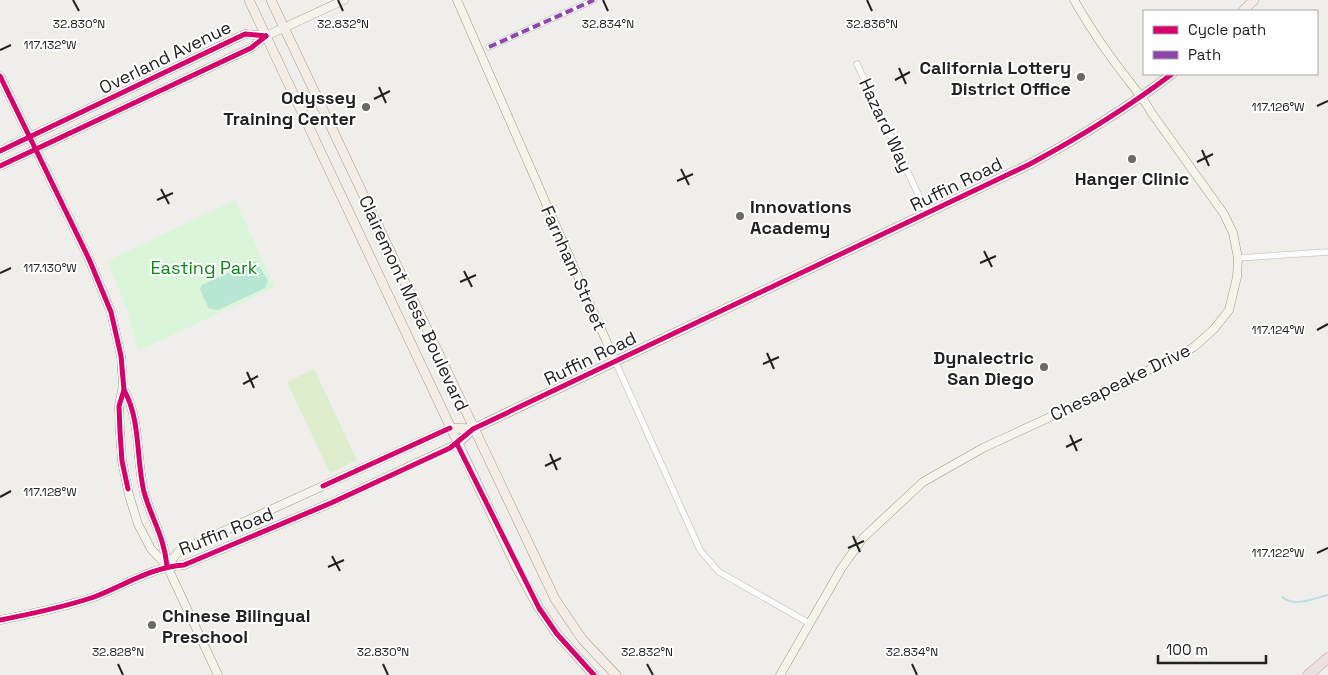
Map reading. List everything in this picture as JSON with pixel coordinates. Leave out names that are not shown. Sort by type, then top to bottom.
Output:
[{"type":"highway","points":[[1308,675],[1328,658]]},
{"type":"main road","name":"Clairemont Mesa Boulevard","points":[[249,0],[516,566],[539,608],[557,634],[594,675]]},
{"type":"main road","name":"Clairemont Mesa Boulevard","points":[[272,0],[473,429],[555,599],[582,639],[616,675]]},
{"type":"main road","points":[[1244,10],[1254,0]]},
{"type":"main road","name":"Ruffin Road","points":[[457,444],[473,429],[927,213],[1083,135],[1143,96],[1171,75]]},
{"type":"main road","name":"Ruffin Road","points":[[450,428],[473,429]]},
{"type":"street","name":"Overland Avenue","points":[[0,166],[251,48],[266,36],[344,0]]},
{"type":"street","name":"Farnham Street","points":[[457,0],[700,550],[720,572],[809,623]]},
{"type":"street","points":[[489,47],[594,0]]},
{"type":"street","name":"Chesapeake Drive","points":[[780,675],[841,569],[863,538],[922,482],[983,448],[1194,347],[1214,329],[1229,310],[1237,277],[1238,258],[1233,233],[1224,214],[1074,0]]},
{"type":"street","name":"Overland Avenue","points":[[0,151],[245,34],[266,36]]},
{"type":"street","name":"Hazard Way","points":[[857,64],[927,213]]},
{"type":"street","points":[[0,76],[31,136],[100,282],[111,312],[121,356],[124,390],[119,406],[120,432],[122,461],[129,495],[138,524],[151,550],[167,566]]},
{"type":"street","points":[[1238,258],[1328,252]]},
{"type":"street","points":[[124,390],[132,405],[144,492],[165,544],[167,566],[218,675]]},
{"type":"street","name":"Ruffin Road","points":[[167,566],[178,552],[450,428]]},
{"type":"street","name":"Ruffin Road","points":[[0,620],[94,597],[167,566],[184,565],[193,562],[331,503],[457,444]]},
{"type":"green space","name":"Easting Park","points":[[235,200],[275,287],[138,351],[128,312],[107,261]]},
{"type":"green space","points":[[256,261],[268,281],[265,288],[218,310],[209,309],[200,289],[202,285]]},
{"type":"green space","points":[[314,369],[357,460],[330,473],[287,382]]},
{"type":"waterway","points":[[1282,597],[1293,602],[1299,602],[1328,595]]},
{"type":"marked path","points":[[489,47],[594,0]]},
{"type":"cycle path","points":[[0,151],[245,34],[266,36]]},
{"type":"cycle path","points":[[0,166],[251,48],[266,36]]},
{"type":"cycle path","points":[[0,620],[83,601],[149,573],[172,566],[184,565],[331,503],[450,448],[473,429],[1030,164],[1103,122],[1171,75]]},
{"type":"cycle path","points":[[0,76],[89,259],[111,312],[121,356],[124,390],[119,406],[120,432],[122,461],[128,489]]},
{"type":"cycle path","points":[[124,390],[136,427],[144,492],[161,537],[167,566]]},
{"type":"cycle path","points":[[323,486],[450,428]]},
{"type":"cycle path","points":[[457,444],[539,608],[557,634],[594,675]]},
{"type":"place","name":"California Lottery District Office","points":[[1081,77]]},
{"type":"place","name":"Odyssey Training Center","points":[[366,107]]},
{"type":"place","name":"Hanger Clinic","points":[[1132,159]]},
{"type":"place","name":"Innovations Academy","points":[[740,216]]},
{"type":"place","name":"Dynalectric San Diego","points":[[1044,367]]},
{"type":"place","name":"Chinese Bilingual Preschool","points":[[152,625]]}]
